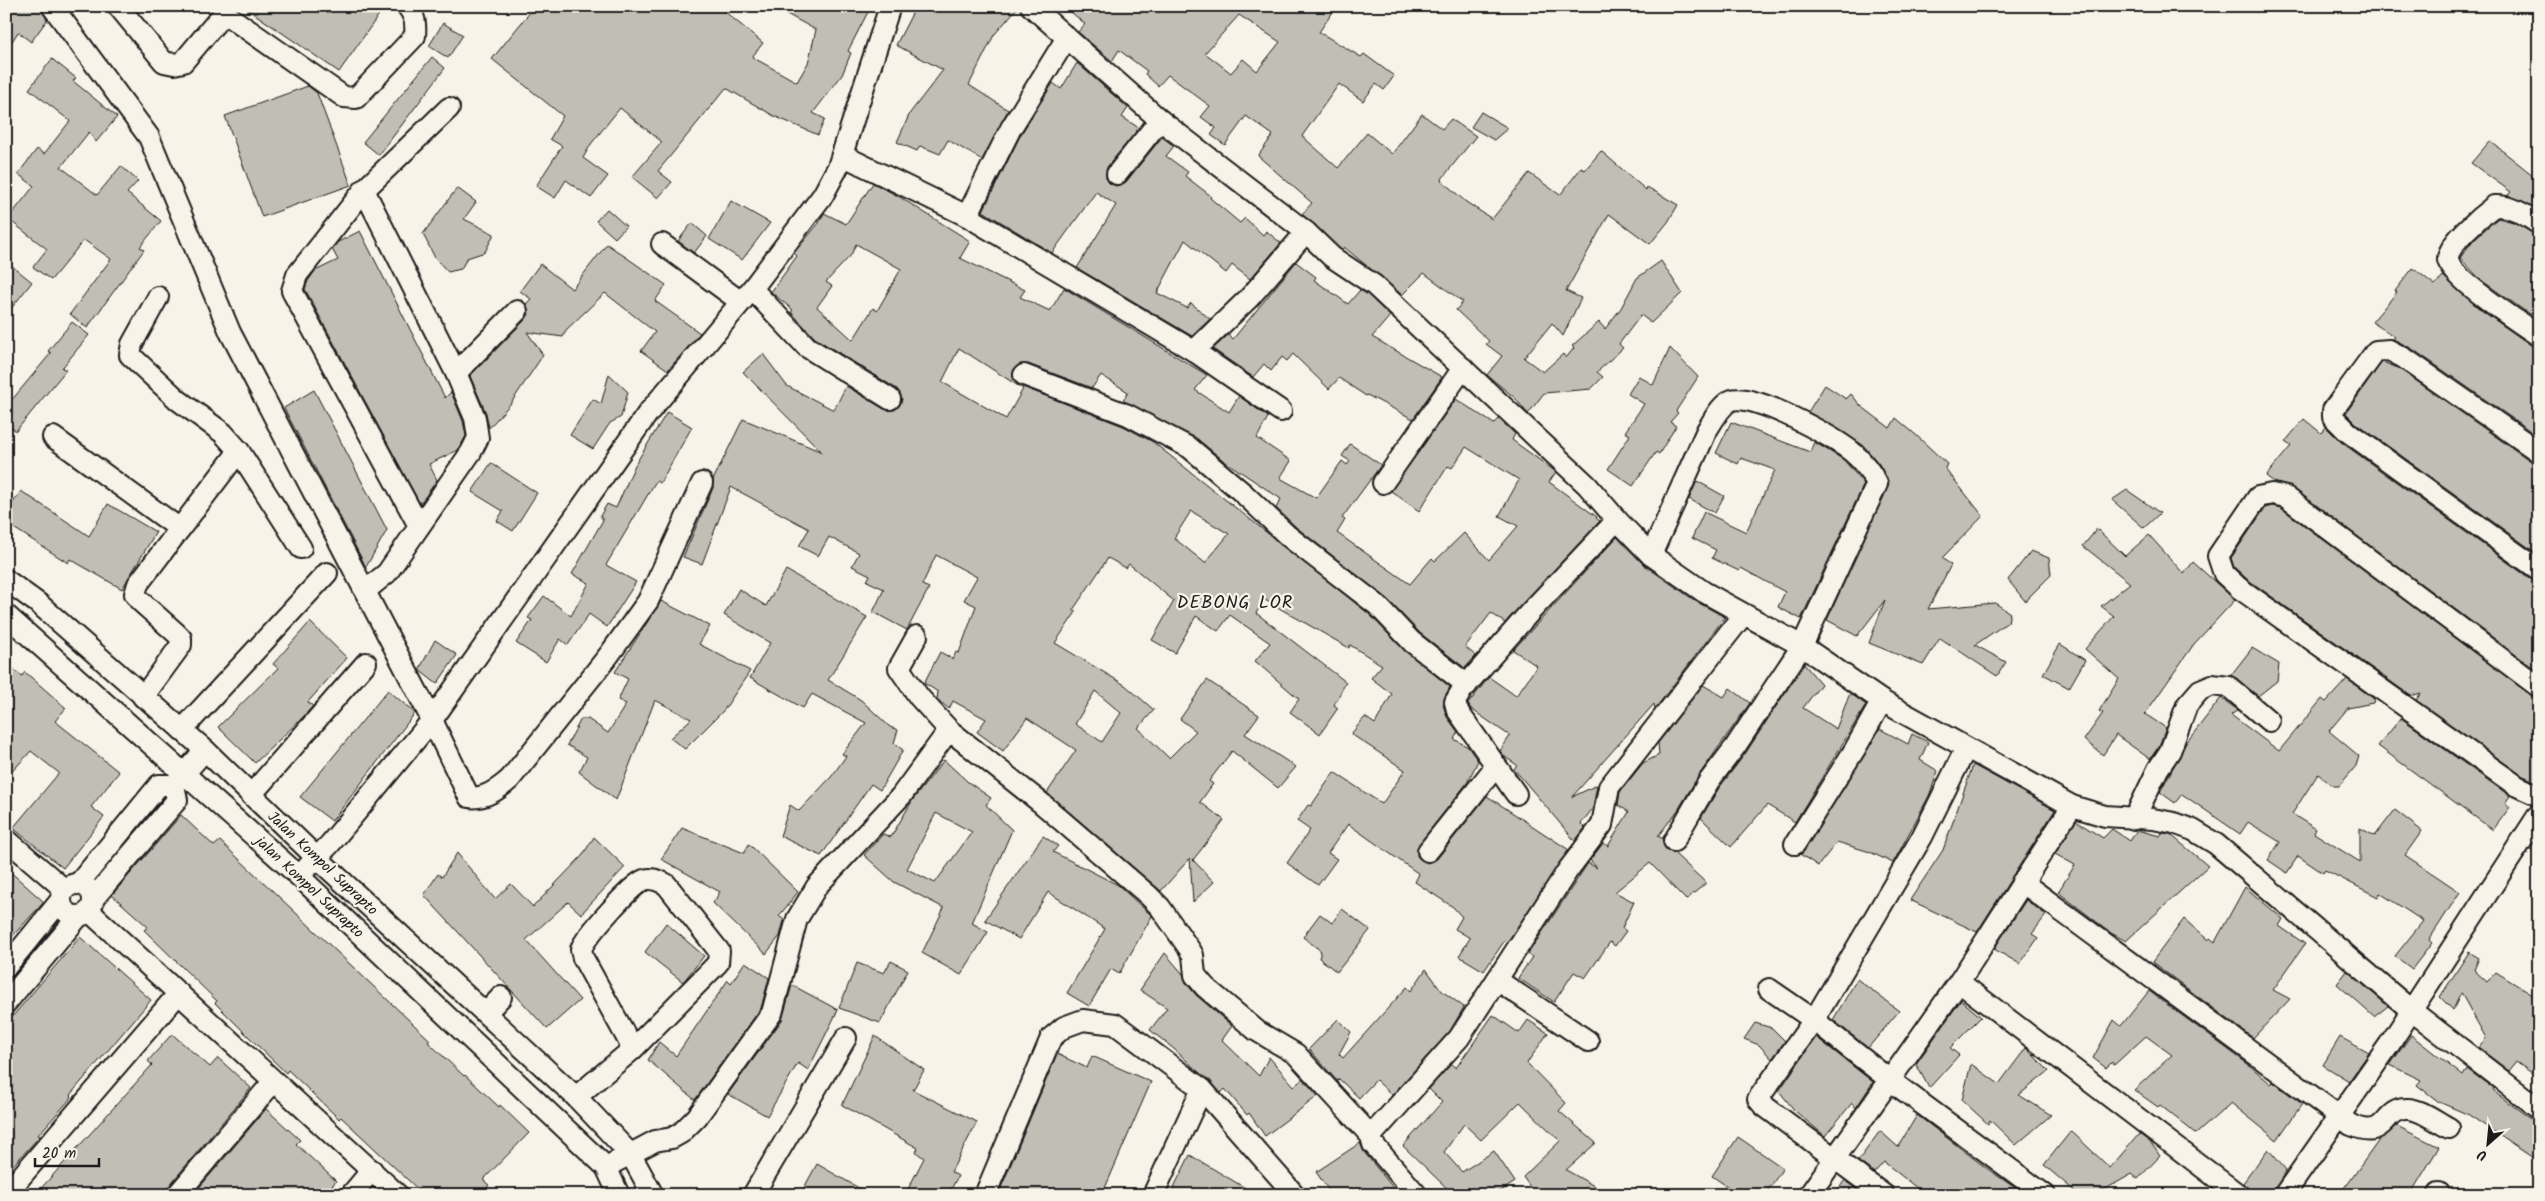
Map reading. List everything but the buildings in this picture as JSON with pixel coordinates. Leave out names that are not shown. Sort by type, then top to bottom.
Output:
[{"type":"street","points":[[52,6],[149,137],[230,332],[374,584],[432,720],[467,795],[477,798],[498,790],[510,779],[603,662],[648,601],[702,483]]},
{"type":"street","points":[[118,6],[164,62],[174,64],[183,62],[226,10],[344,97],[356,98],[415,36],[416,24],[413,14],[407,6]]},
{"type":"street","points":[[299,876],[317,858],[432,720],[648,413],[746,295],[823,195],[838,167],[890,6]]},
{"type":"street","points":[[1042,10],[1066,39],[1160,120],[1306,232],[1332,257],[1374,285],[1587,484],[1617,520],[1651,555],[1704,592],[1802,646],[1882,701],[2072,806],[2105,816],[2134,819],[2153,818],[2174,823],[2193,830],[2216,844],[2412,1011],[2539,1109]]},
{"type":"street","points":[[967,216],[1011,128],[1066,39]]},
{"type":"street","points":[[419,526],[292,291],[297,275],[364,190],[450,108]]},
{"type":"street","points":[[1117,174],[1160,120]]},
{"type":"street","points":[[842,155],[967,216],[1194,351],[1281,411]]},
{"type":"street","points":[[364,190],[456,373],[475,418],[478,438],[471,452],[419,526],[374,584]]},
{"type":"street","points":[[2539,224],[2522,212],[2507,207],[2494,206],[2458,240],[2448,255],[2448,262],[2467,284],[2539,336]]},
{"type":"street","points":[[1194,351],[1250,297],[1306,232]]},
{"type":"street","points":[[662,244],[746,295],[808,347],[890,399]]},
{"type":"street","points":[[158,297],[132,344],[130,355],[178,400],[223,433],[239,450],[301,548]]},
{"type":"street","points":[[456,373],[517,311]]},
{"type":"street","points":[[2539,452],[2400,355],[2389,350],[2376,352],[2333,410],[2333,417],[2348,432],[2539,570]]},
{"type":"street","points":[[1382,483],[1463,368]]},
{"type":"street","points":[[1024,375],[1128,415],[1190,448],[1243,493],[1288,536],[1377,605],[1412,642],[1467,685]]},
{"type":"street","points":[[1651,555],[1707,430],[1717,413],[1730,401],[1740,399],[1791,415],[1851,452],[1874,476],[1877,484],[1802,646],[1735,747],[1709,781],[1674,841]]},
{"type":"street","points":[[53,437],[180,529]]},
{"type":"street","points":[[143,697],[181,645],[181,638],[140,601],[136,594],[138,584],[239,450]]},
{"type":"street","points":[[2539,687],[2286,498],[2272,494],[2258,497],[2218,556],[2224,574],[2239,588],[2517,786],[2539,796]]},
{"type":"street","points":[[1516,794],[1457,710],[1455,702],[1467,685],[1530,612],[1617,520]]},
{"type":"street","points":[[182,730],[327,573]]},
{"type":"street","name":"Jalan Kompol Suprapto","points":[[6,580],[39,604],[205,750],[317,858],[576,1097],[631,1156],[653,1195]]},
{"type":"street","name":"jalan Kompol Suprapto","points":[[6,615],[179,780],[299,876],[606,1167]]},
{"type":"street","points":[[1371,1136],[1446,1055],[1498,980],[1568,870],[1602,825],[1609,787],[1743,615]]},
{"type":"street","points":[[917,636],[899,668],[919,697],[949,730],[1040,802],[1148,895],[1160,907],[1190,950],[1193,955],[1195,974],[1205,987],[1257,1031],[1296,1054],[1371,1136],[1373,1144],[1417,1195]]},
{"type":"street","points":[[251,796],[366,663]]},
{"type":"street","points":[[2134,819],[2158,769],[2170,751],[2187,705],[2200,690],[2212,685],[2229,687],[2269,721]]},
{"type":"street","points":[[1796,844],[1855,749],[1882,701]]},
{"type":"street","points":[[619,1195],[606,1167],[631,1156],[655,1142],[672,1138],[681,1133],[713,1096],[772,1012],[797,919],[818,886],[901,796],[949,730]]},
{"type":"street","points":[[1884,1195],[1762,1105],[1758,1099],[1814,1020],[1922,836],[1966,748]]},
{"type":"street","points":[[6,1003],[177,800],[179,780],[205,750]]},
{"type":"street","points":[[1428,851],[1496,766]]},
{"type":"street","points":[[6,967],[159,784],[179,780]]},
{"type":"street","points":[[1809,1195],[1959,982],[2072,806]]},
{"type":"street","points":[[2284,1195],[2412,1011],[2539,814]]},
{"type":"street","points":[[121,831],[139,846]]},
{"type":"street","points":[[6,839],[68,891],[89,888],[87,909]]},
{"type":"street","points":[[576,1097],[633,1050],[718,963],[719,951],[666,884],[654,879],[645,879],[630,889],[581,949],[583,958],[633,1050]]},
{"type":"street","points":[[2022,882],[2338,1117],[2356,1127],[2370,1130],[2378,1128],[2398,1111],[2405,1108],[2413,1109],[2450,1128]]},
{"type":"street","points":[[68,891],[66,913],[87,909]]},
{"type":"street","points":[[87,909],[398,1195]]},
{"type":"street","points":[[22,948],[40,962]]},
{"type":"street","points":[[1498,980],[1588,1041]]},
{"type":"street","points":[[1959,982],[2239,1195]]},
{"type":"street","points":[[1769,989],[1814,1020],[2045,1195]]},
{"type":"street","points":[[6,1194],[180,993]]},
{"type":"street","points":[[486,1013],[501,997]]},
{"type":"street","points":[[985,1195],[1051,1038],[1064,1026],[1083,1020],[1115,1024],[1202,1089],[1295,1195]]},
{"type":"street","points":[[752,1195],[846,1038]]},
{"type":"street","points":[[176,1195],[273,1082]]},
{"type":"street","points":[[1153,1195],[1202,1089]]},
{"type":"street","points":[[351,1195],[372,1170]]},
{"type":"district","name":"DEBONG LOR","points":[[1235,602]]}]
